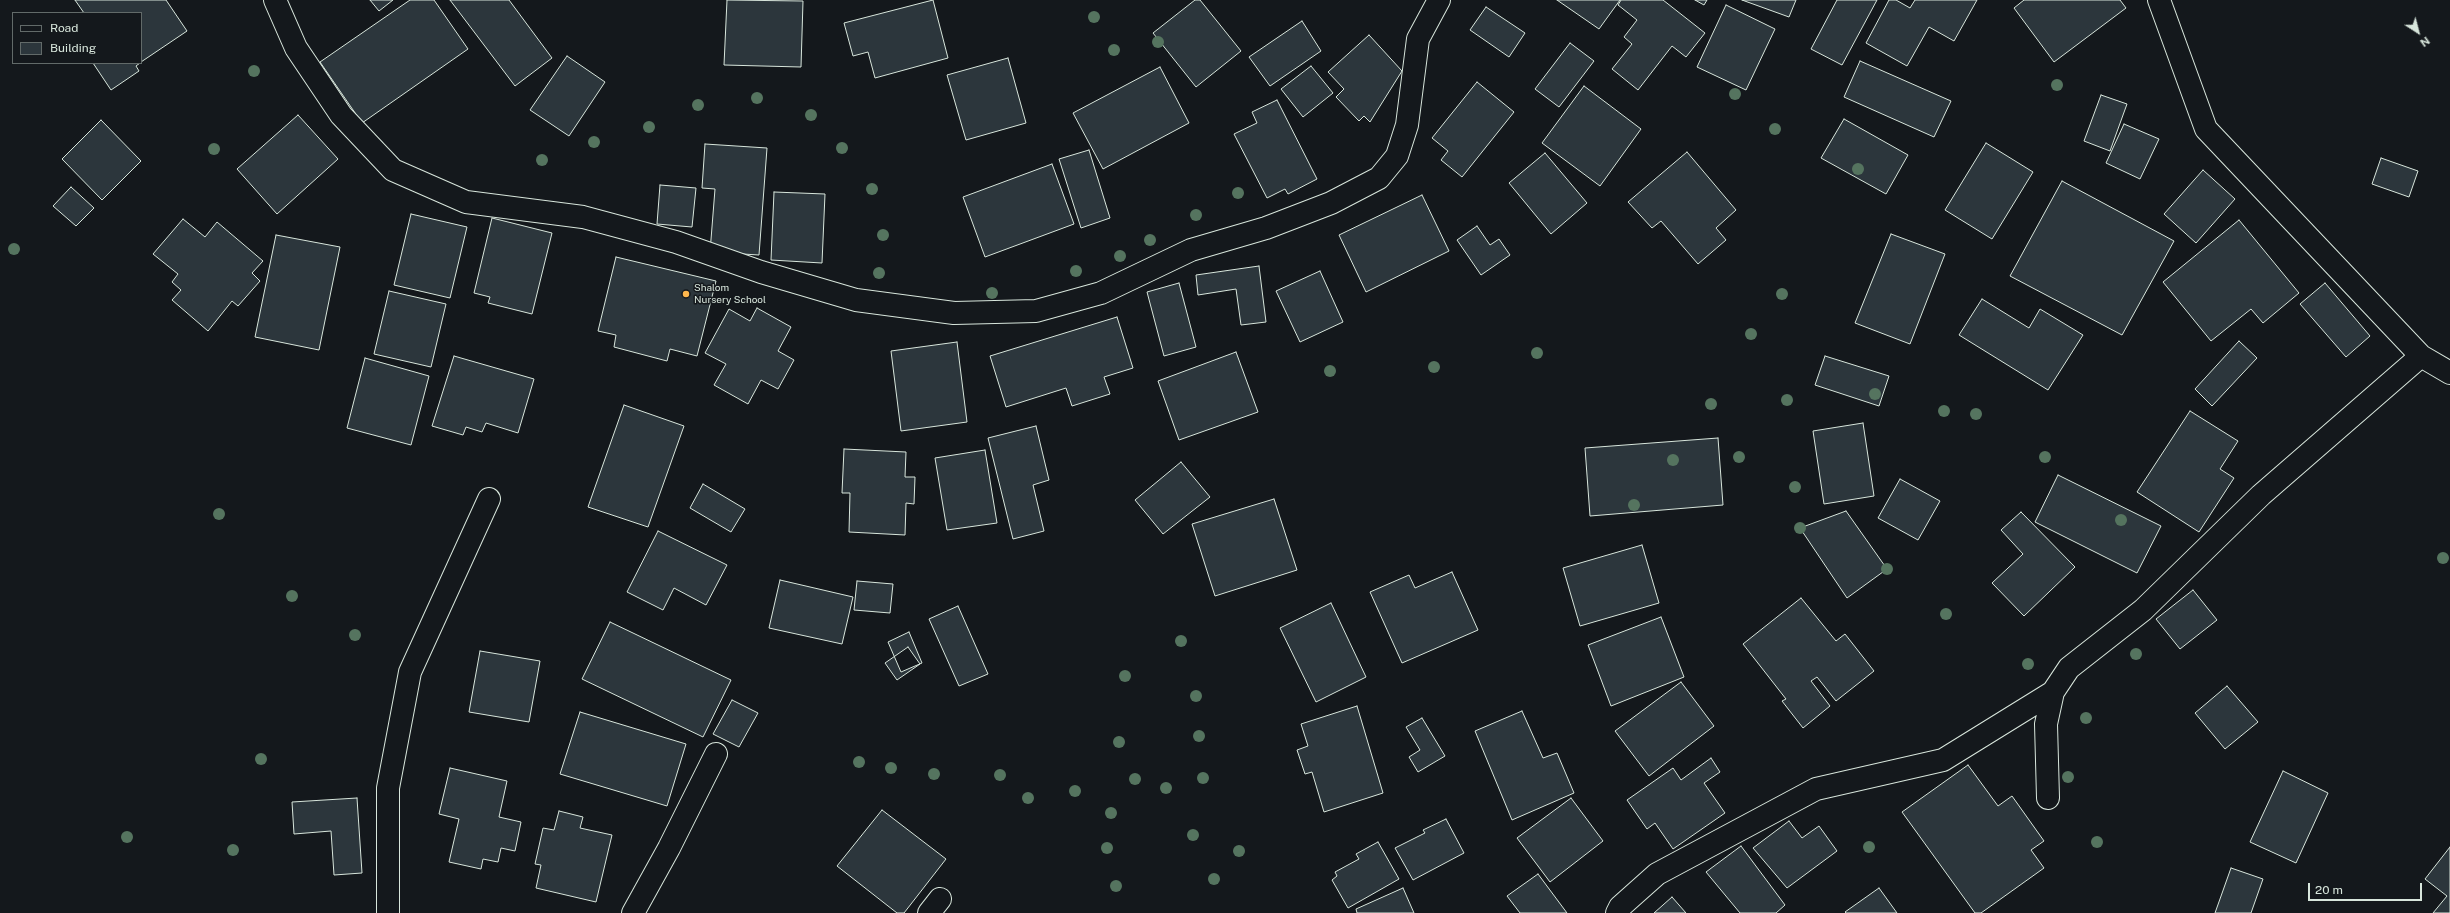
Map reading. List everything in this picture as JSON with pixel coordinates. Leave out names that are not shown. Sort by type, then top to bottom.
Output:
[{"type":"street","points":[[275,0],[296,48],[341,115],[393,170],[466,202],[583,217],[676,242],[761,272],[856,300],[954,313],[1036,311],[1101,293],[1191,250],[1266,228],[1331,203],[1379,178],[1397,156],[1407,125],[1418,39],[1439,0]]},
{"type":"street","points":[[2159,0],[2206,129],[2421,356],[2450,373]]},
{"type":"street","points":[[2048,798],[2046,724],[2053,692],[2069,668],[2143,610],[2262,495],[2421,356]]},
{"type":"street","points":[[388,913],[388,788],[410,672],[489,500]]},
{"type":"street","points":[[1617,913],[1620,906],[1657,874],[1816,789],[1943,760],[2053,692]]},
{"type":"street","points":[[633,913],[669,848],[716,754]]},
{"type":"building","points":[[75,0],[166,0],[187,31],[142,61],[142,12],[83,12]]},
{"type":"building","points":[[370,0],[393,0],[379,11]]},
{"type":"building","points":[[410,0],[434,0],[468,49],[362,123],[320,62]]},
{"type":"building","points":[[450,0],[509,0],[552,58],[515,86]]},
{"type":"building","points":[[727,0],[803,1],[801,67],[724,65]]},
{"type":"building","points":[[933,0],[948,58],[875,78],[868,52],[853,56],[844,23]]},
{"type":"building","points":[[1195,0],[1200,0],[1241,51],[1196,87],[1153,33]]},
{"type":"building","points":[[1557,0],[1620,0],[1599,29]]},
{"type":"building","points":[[1621,0],[1663,0],[1705,33],[1686,57],[1672,46],[1638,90],[1612,69],[1632,44],[1624,37],[1637,20],[1618,5]]},
{"type":"building","points":[[1695,0],[1707,0],[1704,5]]},
{"type":"building","points":[[1742,0],[1796,0],[1789,17]]},
{"type":"building","points":[[1837,0],[1877,0],[1842,65],[1811,49]]},
{"type":"building","points":[[1889,0],[1896,0],[1910,8],[1915,0],[1977,0],[1954,41],[1929,27],[1907,66],[1866,43]]},
{"type":"building","points":[[2024,0],[2120,0],[2126,8],[2054,62],[2014,8]]},
{"type":"building","points":[[1726,5],[1775,29],[1746,90],[1697,67]]},
{"type":"building","points":[[1486,7],[1525,33],[1509,57],[1470,30]]},
{"type":"building","points":[[1302,21],[1321,51],[1270,86],[1249,57]]},
{"type":"building","points":[[1369,35],[1402,71],[1370,122],[1364,116],[1359,121],[1336,97],[1344,89],[1328,72]]},
{"type":"building","points":[[1570,43],[1594,61],[1559,107],[1535,89]]},
{"type":"building","points":[[567,56],[605,82],[569,136],[530,110]]},
{"type":"building","points":[[1008,58],[1026,123],[966,140],[947,75]]},
{"type":"building","points":[[1860,61],[1951,101],[1934,137],[1844,97]]},
{"type":"building","points":[[94,64],[139,64],[136,66],[139,71],[111,90]]},
{"type":"building","points":[[1311,66],[1333,93],[1303,117],[1281,89]]},
{"type":"building","points":[[1160,67],[1189,123],[1103,169],[1073,113]]},
{"type":"building","points":[[1477,82],[1514,112],[1462,177],[1441,160],[1448,151],[1432,138]]},
{"type":"building","points":[[1584,86],[1641,129],[1600,186],[1542,143]]},
{"type":"building","points":[[2101,95],[2127,104],[2110,151],[2084,141]]},
{"type":"building","points":[[1277,100],[1317,179],[1288,194],[1285,189],[1267,198],[1234,134],[1257,123],[1252,112]]},
{"type":"building","points":[[298,115],[338,159],[277,214],[237,169]]},
{"type":"building","points":[[1844,119],[1908,155],[1886,194],[1821,158]]},
{"type":"building","points":[[101,120],[141,161],[102,200],[62,159]]},
{"type":"building","points":[[2124,124],[2159,139],[2140,179],[2106,163]]},
{"type":"building","points":[[1986,143],[2033,172],[1992,239],[1945,210]]},
{"type":"building","points":[[705,144],[767,148],[759,255],[710,252],[715,189],[702,188]]},
{"type":"building","points":[[1089,150],[1110,218],[1081,228],[1059,159]]},
{"type":"building","points":[[1687,152],[1736,210],[1716,228],[1726,240],[1698,264],[1661,221],[1652,228],[1628,202]]},
{"type":"building","points":[[1545,153],[1587,203],[1551,234],[1509,183]]},
{"type":"building","points":[[2381,158],[2418,171],[2409,197],[2372,184]]},
{"type":"building","points":[[1052,164],[1074,224],[985,257],[963,197]]},
{"type":"building","points":[[2203,170],[2235,199],[2196,243],[2164,214]]},
{"type":"building","points":[[2062,181],[2174,241],[2122,335],[2010,276]]},
{"type":"building","points":[[660,185],[696,188],[692,227],[657,224]]},
{"type":"building","points":[[71,187],[94,208],[76,226],[53,206]]},
{"type":"building","points":[[774,192],[825,194],[822,263],[771,260]]},
{"type":"building","points":[[1422,195],[1449,251],[1366,292],[1339,235]]},
{"type":"building","points":[[411,214],[467,227],[450,298],[394,285]]},
{"type":"building","points":[[492,218],[552,233],[532,314],[488,303],[490,297],[474,293]]},
{"type":"building","points":[[183,219],[205,237],[217,222],[263,261],[252,273],[260,281],[238,306],[232,301],[208,331],[172,300],[181,290],[172,282],[178,274],[153,254]]},
{"type":"building","points":[[2239,220],[2299,293],[2263,323],[2251,309],[2211,341],[2163,282]]},
{"type":"building","points":[[1477,226],[1490,245],[1499,239],[1510,255],[1481,275],[1457,240]]},
{"type":"building","points":[[1891,234],[1945,254],[1910,344],[1855,323]]},
{"type":"building","points":[[276,235],[340,247],[319,350],[255,337]]},
{"type":"building","points":[[616,257],[716,281],[697,356],[670,349],[667,361],[614,347],[616,335],[598,331]]},
{"type":"building","points":[[1259,266],[1266,322],[1241,325],[1236,289],[1198,295],[1196,275]]},
{"type":"building","points":[[1320,271],[1343,322],[1300,342],[1276,291]]},
{"type":"building","points":[[1179,283],[1196,347],[1164,356],[1147,292]]},
{"type":"building","points":[[2325,283],[2370,336],[2346,357],[2300,304]]},
{"type":"building","points":[[389,291],[446,304],[431,367],[374,354]]},
{"type":"building","points":[[1982,299],[2029,328],[2040,309],[2083,335],[2048,390],[1959,335]]},
{"type":"building","points":[[757,308],[791,327],[778,351],[794,360],[778,389],[761,380],[748,404],[714,385],[726,364],[705,353],[729,309],[750,321]]},
{"type":"building","points":[[1117,317],[1133,368],[1104,377],[1110,394],[1072,406],[1066,388],[1006,407],[990,356]]},
{"type":"building","points":[[2239,341],[2257,358],[2212,406],[2195,389]]},
{"type":"building","points":[[957,342],[967,422],[901,431],[891,351]]},
{"type":"building","points":[[1236,352],[1258,412],[1179,440],[1158,381]]},
{"type":"building","points":[[454,356],[534,379],[518,433],[486,423],[482,432],[466,427],[463,435],[432,426]]},
{"type":"building","points":[[1825,356],[1889,376],[1879,406],[1815,385]]},
{"type":"building","points":[[365,358],[429,376],[411,445],[347,428]]},
{"type":"building","points":[[624,405],[684,426],[648,527],[588,507]]},
{"type":"building","points":[[2190,411],[2238,441],[2220,469],[2234,478],[2199,532],[2137,492]]},
{"type":"building","points":[[1863,423],[1874,496],[1824,504],[1813,431]]},
{"type":"building","points":[[1036,426],[1049,480],[1033,485],[1044,531],[1013,539],[988,438]]},
{"type":"building","points":[[1718,438],[1723,505],[1590,516],[1585,448]]},
{"type":"building","points":[[844,449],[906,452],[905,477],[915,477],[914,504],[906,503],[905,535],[849,532],[850,493],[842,493]]},
{"type":"building","points":[[985,450],[997,523],[947,530],[935,458]]},
{"type":"building","points":[[1181,462],[1210,497],[1163,534],[1135,500]]},
{"type":"building","points":[[2058,475],[2161,526],[2137,573],[2035,522]]},
{"type":"building","points":[[1900,479],[1940,501],[1918,540],[1878,518]]},
{"type":"building","points":[[703,484],[745,509],[731,532],[690,508]]},
{"type":"building","points":[[1274,499],[1297,570],[1215,596],[1192,524]]},
{"type":"building","points":[[1846,511],[1887,569],[1847,598],[1800,528]]},
{"type":"building","points":[[2021,512],[2075,567],[2024,616],[1992,583],[2023,554],[2001,530]]},
{"type":"building","points":[[658,531],[727,565],[706,605],[674,588],[663,610],[627,592]]},
{"type":"building","points":[[1642,545],[1659,603],[1580,626],[1563,568]]},
{"type":"building","points":[[1452,572],[1478,630],[1402,663],[1370,592],[1409,575],[1415,588]]},
{"type":"building","points":[[780,580],[853,597],[842,644],[769,628]]},
{"type":"building","points":[[857,581],[893,584],[890,613],[854,610]]},
{"type":"building","points":[[2193,590],[2217,620],[2180,649],[2156,619]]},
{"type":"building","points":[[1801,598],[1836,641],[1845,634],[1874,671],[1836,701],[1817,677],[1811,681],[1830,706],[1803,728],[1782,701],[1786,699],[1743,644]]},
{"type":"building","points":[[1331,603],[1366,677],[1316,702],[1280,628]]},
{"type":"building","points":[[958,606],[988,674],[959,686],[929,619]]},
{"type":"building","points":[[1661,617],[1684,677],[1611,706],[1588,645]]},
{"type":"building","points":[[610,622],[731,680],[703,737],[582,679]]},
{"type":"building","points":[[909,632],[922,663],[901,672],[888,642]]},
{"type":"building","points":[[908,647],[920,664],[897,680],[885,663]]},
{"type":"building","points":[[480,651],[540,661],[529,722],[469,712]]},
{"type":"building","points":[[1681,682],[1714,726],[1649,776],[1615,731]]},
{"type":"building","points":[[2227,686],[2258,722],[2225,749],[2195,713]]},
{"type":"building","points":[[732,700],[758,713],[739,747],[713,734]]},
{"type":"building","points":[[1357,706],[1383,793],[1324,812],[1312,772],[1305,774],[1297,750],[1308,746],[1301,724]]},
{"type":"building","points":[[1522,711],[1543,758],[1557,753],[1574,793],[1512,820],[1475,731]]},
{"type":"building","points":[[580,712],[686,744],[667,806],[560,774]]},
{"type":"building","points":[[1422,718],[1445,756],[1418,772],[1409,757],[1420,750],[1406,727]]},
{"type":"building","points":[[1711,758],[1720,772],[1704,783],[1725,813],[1673,849],[1655,823],[1647,829],[1627,800],[1673,768],[1681,780]]},
{"type":"building","points":[[1968,765],[1998,806],[2012,796],[2044,841],[2031,850],[2044,868],[1981,913],[1975,913],[1902,812]]},
{"type":"building","points":[[450,768],[507,781],[499,817],[521,822],[515,851],[501,848],[498,862],[483,859],[481,869],[449,862],[459,819],[439,814]]},
{"type":"building","points":[[2283,771],[2328,793],[2296,863],[2250,842]]},
{"type":"building","points":[[357,798],[362,873],[334,875],[331,831],[294,834],[292,802]]},
{"type":"building","points":[[1571,798],[1603,841],[1550,882],[1517,838]]},
{"type":"building","points":[[882,810],[946,859],[904,913],[897,913],[837,866]]},
{"type":"building","points":[[559,811],[583,817],[580,828],[612,835],[596,902],[536,888],[541,865],[535,864],[543,828],[554,830]]},
{"type":"building","points":[[1446,819],[1464,853],[1413,880],[1395,848],[1425,833],[1423,830]]},
{"type":"building","points":[[1789,821],[1802,838],[1819,826],[1837,851],[1787,888],[1753,848]]},
{"type":"building","points":[[1378,842],[1399,879],[1348,908],[1332,880],[1337,876],[1335,872],[1359,859],[1356,854]]},
{"type":"building","points":[[1741,846],[1785,905],[1776,913],[1740,913],[1706,872]]},
{"type":"building","points":[[2450,847],[2450,913],[2433,913],[2447,896],[2425,879]]},
{"type":"building","points":[[2231,868],[2263,879],[2251,913],[2215,913]]},
{"type":"building","points":[[1538,874],[1567,913],[1520,913],[1507,896]]},
{"type":"building","points":[[1403,888],[1414,913],[1357,913],[1356,909]]},
{"type":"building","points":[[1879,888],[1897,913],[1845,912]]},
{"type":"building","points":[[1672,897],[1686,913],[1654,913]]},
{"type":"place","name":"Shalom Nursery School","points":[[686,294]]}]
